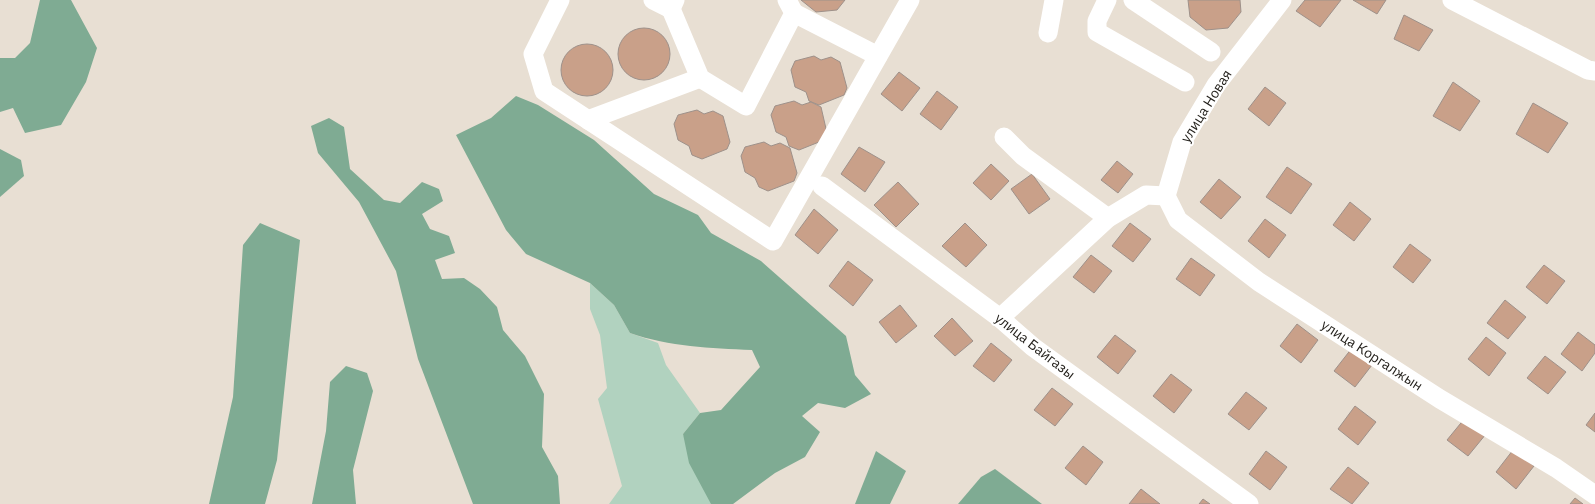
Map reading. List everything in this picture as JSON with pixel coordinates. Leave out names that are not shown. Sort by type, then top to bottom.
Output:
[{"type":"street","points":[[560,0],[533,54],[544,91],[773,241],[910,0]]},
{"type":"street","points":[[654,0],[673,4],[700,78],[746,106],[791,6],[878,56]]},
{"type":"street","points":[[1048,33],[1054,0]]},
{"type":"street","points":[[1107,0],[1097,21],[1097,32],[1185,82]]},
{"type":"street","points":[[1133,0],[1211,52]]},
{"type":"street","name":"улица Новая","points":[[1166,196],[1182,142],[1211,93],[1282,0]]},
{"type":"street","points":[[1452,0],[1588,70],[1595,71]]},
{"type":"street","points":[[588,120],[700,78]]},
{"type":"street","points":[[1004,137],[1023,156],[1108,218]]},
{"type":"street","name":"улица Байгазы","points":[[822,186],[1000,318],[1033,347],[1249,504]]},
{"type":"street","points":[[1000,318],[1108,218],[1146,195],[1166,196]]},
{"type":"street","name":"улица Коргалжын","points":[[1166,196],[1178,220],[1259,282],[1440,399],[1556,468],[1595,495]]},
{"type":"green space","points":[[40,0],[71,0],[97,48],[86,82],[61,125],[25,133],[13,108],[0,112],[0,58],[15,58],[30,43]]},
{"type":"green space","points":[[516,96],[538,105],[594,140],[654,194],[698,215],[711,233],[761,261],[846,336],[855,375],[871,394],[845,408],[818,403],[802,416],[820,432],[805,457],[775,473],[733,504],[711,504],[689,463],[683,434],[700,413],[721,410],[760,367],[752,350],[675,344],[630,333],[614,305],[590,283],[526,254],[506,230],[456,135],[491,118]]},
{"type":"green space","points":[[329,118],[344,127],[350,169],[384,200],[400,203],[422,182],[439,189],[443,201],[422,214],[430,229],[449,236],[455,253],[435,260],[442,279],[464,278],[480,289],[497,307],[503,330],[525,356],[544,394],[542,447],[558,476],[560,504],[473,504],[418,359],[396,271],[359,202],[318,153],[311,126]]},
{"type":"green space","points":[[0,149],[21,160],[24,176],[0,197]]},
{"type":"green space","points":[[260,223],[300,240],[277,460],[265,504],[209,504],[233,397],[243,245]]},
{"type":"green space","points":[[590,283],[614,305],[630,333],[658,343],[666,365],[700,413],[683,434],[713,504],[609,504],[622,486],[598,399],[607,388],[600,335],[590,309]]},
{"type":"green space","points":[[346,366],[367,373],[373,391],[353,470],[356,504],[312,504],[326,431],[330,382]]},
{"type":"green space","points":[[876,451],[906,471],[890,504],[855,504]]},
{"type":"green space","points":[[995,469],[1042,504],[958,504],[981,477]]},
{"type":"building","points":[[801,0],[845,0],[837,10],[816,12]]},
{"type":"building","points":[[1188,0],[1240,0],[1241,12],[1228,28],[1206,30],[1190,17]]},
{"type":"building","points":[[1305,0],[1341,0],[1320,27],[1296,11]]},
{"type":"building","points":[[1353,0],[1386,0],[1377,14]]},
{"type":"building","points":[[1404,15],[1433,30],[1419,51],[1394,39]]},
{"type":"building","points":[[639,28],[649,28],[663,35],[670,49],[670,59],[663,73],[649,80],[639,80],[629,76],[622,69],[618,59],[618,49],[622,39],[629,32]]},
{"type":"building","points":[[582,44],[592,44],[606,51],[613,65],[613,75],[606,89],[592,96],[582,96],[572,92],[565,85],[561,75],[561,65],[565,55],[572,48]]},
{"type":"building","points":[[814,56],[821,60],[831,57],[840,62],[847,88],[844,95],[819,105],[809,101],[806,92],[795,87],[791,70],[795,61]]},
{"type":"building","points":[[899,72],[920,88],[902,111],[881,94]]},
{"type":"building","points":[[1453,82],[1480,101],[1460,131],[1433,116]]},
{"type":"building","points":[[1265,87],[1286,103],[1269,126],[1248,109]]},
{"type":"building","points":[[937,91],[958,107],[941,130],[920,114]]},
{"type":"building","points":[[794,101],[802,105],[811,102],[821,107],[827,133],[824,140],[799,150],[789,146],[786,137],[776,132],[771,115],[775,106]]},
{"type":"building","points":[[1533,103],[1568,123],[1548,153],[1516,134]]},
{"type":"building","points":[[697,110],[704,114],[713,111],[723,116],[730,142],[727,149],[702,159],[692,155],[689,146],[678,140],[674,124],[678,115]]},
{"type":"building","points":[[764,142],[771,146],[780,143],[790,148],[797,173],[794,181],[768,191],[759,187],[755,178],[745,172],[741,156],[745,147]]},
{"type":"building","points":[[859,147],[885,162],[865,192],[841,174]]},
{"type":"building","points":[[1117,161],[1133,174],[1118,193],[1101,180]]},
{"type":"building","points":[[991,164],[1009,181],[991,200],[973,183]]},
{"type":"building","points":[[1287,167],[1312,184],[1291,214],[1266,197]]},
{"type":"building","points":[[1032,174],[1050,199],[1029,214],[1011,189]]},
{"type":"building","points":[[1219,179],[1241,197],[1221,219],[1200,202]]},
{"type":"building","points":[[898,182],[919,204],[896,227],[874,205]]},
{"type":"building","points":[[1350,202],[1371,219],[1354,241],[1333,225]]},
{"type":"building","points":[[814,209],[838,230],[818,254],[795,235]]},
{"type":"building","points":[[1265,219],[1286,235],[1269,258],[1248,241]]},
{"type":"building","points":[[965,223],[987,245],[966,267],[942,246]]},
{"type":"building","points":[[1130,223],[1151,239],[1133,262],[1112,246]]},
{"type":"building","points":[[1410,244],[1431,260],[1413,283],[1393,267]]},
{"type":"building","points":[[1091,255],[1112,271],[1094,293],[1073,277]]},
{"type":"building","points":[[1191,258],[1215,275],[1200,296],[1176,279]]},
{"type":"building","points":[[848,261],[873,280],[853,306],[829,286]]},
{"type":"building","points":[[1544,265],[1565,281],[1547,304],[1526,287]]},
{"type":"building","points":[[1505,300],[1526,317],[1508,339],[1487,323]]},
{"type":"building","points":[[900,305],[917,326],[896,343],[879,322]]},
{"type":"building","points":[[952,318],[973,341],[955,356],[934,336]]},
{"type":"building","points":[[1297,324],[1318,340],[1301,363],[1280,346]]},
{"type":"building","points":[[1578,332],[1595,345],[1595,353],[1582,371],[1561,354]]},
{"type":"building","points":[[1115,335],[1136,351],[1118,374],[1097,357]]},
{"type":"building","points":[[1486,337],[1506,353],[1489,376],[1468,359]]},
{"type":"building","points":[[991,343],[1012,360],[994,382],[973,366]]},
{"type":"building","points":[[1352,348],[1372,365],[1355,387],[1334,371]]},
{"type":"building","points":[[1545,356],[1566,372],[1548,394],[1527,378]]},
{"type":"building","points":[[1171,374],[1192,390],[1174,413],[1153,396]]},
{"type":"building","points":[[1052,388],[1073,404],[1055,426],[1034,410]]},
{"type":"building","points":[[1246,392],[1267,408],[1249,430],[1228,414]]},
{"type":"building","points":[[1355,406],[1376,422],[1358,445],[1338,429]]},
{"type":"building","points":[[1595,413],[1595,432],[1586,425]]},
{"type":"building","points":[[1465,418],[1486,434],[1468,456],[1447,440]]},
{"type":"building","points":[[1083,446],[1103,462],[1086,485],[1065,468]]},
{"type":"building","points":[[1513,450],[1534,466],[1516,489],[1496,472]]},
{"type":"building","points":[[1266,451],[1287,467],[1270,490],[1249,474]]},
{"type":"building","points":[[1348,467],[1369,483],[1352,504],[1330,489]]},
{"type":"building","points":[[1141,489],[1160,504],[1129,504]]},
{"type":"building","points":[[1575,498],[1583,504],[1570,504]]},
{"type":"building","points":[[1203,499],[1210,504],[1199,504]]}]
